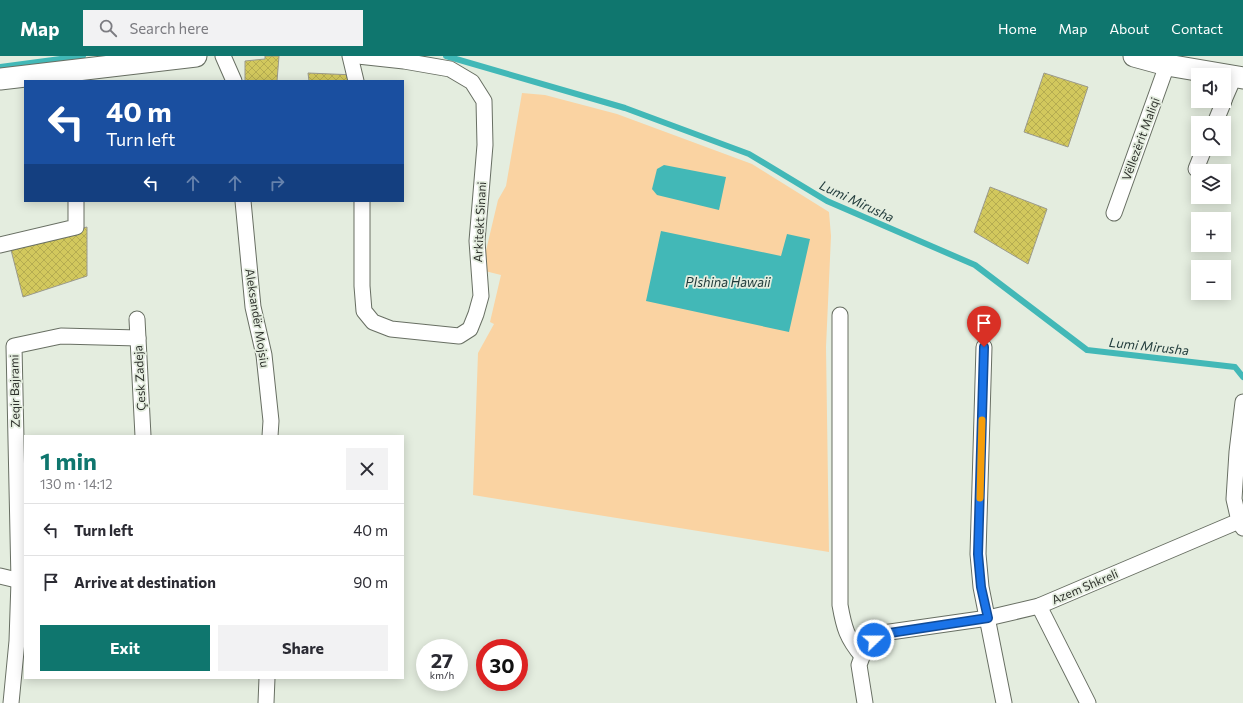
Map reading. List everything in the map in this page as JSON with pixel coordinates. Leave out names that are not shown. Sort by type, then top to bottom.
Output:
[{"type":"main road","points":[[0,79],[80,76],[196,56]]},
{"type":"main road","points":[[1134,56],[1167,65],[1238,77]]},
{"type":"street","points":[[223,56],[234,80]]},
{"type":"street","points":[[350,56],[356,80]]},
{"type":"street","name":"Arkitekt Sinani","points":[[358,56],[404,61],[450,69],[472,82],[484,102],[485,145],[477,240],[481,296],[470,329],[459,336],[391,329],[373,322],[364,311],[363,304],[362,202]]},
{"type":"street","name":"Vëllezërit Maliqi","points":[[1114,213],[1167,65]]},
{"type":"street","points":[[1231,89],[1238,77]]},
{"type":"street","points":[[0,245],[76,227],[76,202]]},
{"type":"street","name":"Aleksandër Mojsiu","points":[[243,202],[253,307],[264,355],[271,421],[270,435]]},
{"type":"street","points":[[840,315],[840,605],[844,627],[849,640],[862,656],[859,665],[865,703]]},
{"type":"street","name":"Çesk Zadeja","points":[[137,319],[143,435]]},
{"type":"street","name":"Zeqir Bajrami","points":[[11,703],[22,581],[14,346],[61,336],[138,338]]},
{"type":"street","points":[[984,347],[978,554],[981,587],[1004,703]]},
{"type":"street","name":"Azem Shkreli","points":[[862,656],[866,646],[883,634],[988,618],[1039,606],[1241,525],[1234,499],[1243,403]]},
{"type":"street","points":[[0,576],[22,581]]},
{"type":"street","points":[[1039,606],[1088,703]]},
{"type":"street","points":[[266,703],[267,679]]},
{"type":"shaded area","name":"PIshina Hawaii","points":[[522,93],[545,95],[617,114],[752,164],[829,212],[831,236],[826,347],[829,552],[473,495],[478,353],[494,324],[490,322],[501,275],[485,271],[484,259],[498,200],[506,186]]},
{"type":"water","points":[[664,165],[726,177],[719,210],[657,195],[652,189],[657,169]]},
{"type":"water","name":"PIshina Hawaii","points":[[661,231],[781,256],[787,234],[810,239],[789,332],[646,301]]},
{"type":"building","points":[[265,56],[279,56],[277,80],[245,80],[245,61],[265,59]]},
{"type":"building","points":[[308,73],[355,75],[355,80],[309,80]]},
{"type":"building","points":[[1044,73],[1088,87],[1068,147],[1024,132]]},
{"type":"building","points":[[990,187],[1047,209],[1028,264],[974,232]]},
{"type":"building","points":[[87,227],[87,276],[23,297],[10,246]]},
{"type":"waterway","name":"Lumi Mirusha","points":[[0,67],[83,56]]},
{"type":"waterway","name":"Lumi Mirusha","points":[[446,56],[625,108],[749,154],[827,201],[975,265],[1087,350],[1235,367],[1243,377]]},
{"type":"slow traffic","points":[[980,498],[982,420]]},
{"type":"route","points":[[874,640],[883,634],[988,618],[981,587],[978,554],[984,347]]}]
